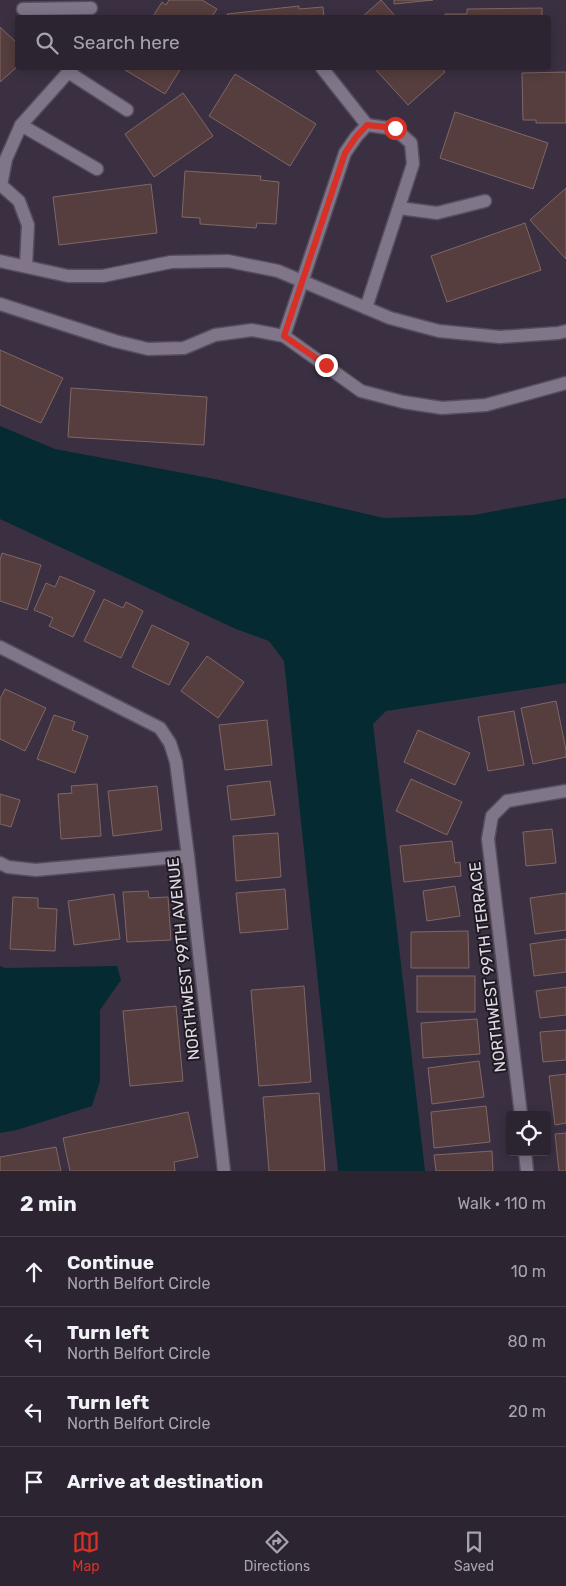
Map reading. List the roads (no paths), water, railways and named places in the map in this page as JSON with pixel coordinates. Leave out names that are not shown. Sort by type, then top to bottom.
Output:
[{"type":"street","points":[[23,8],[91,9]]},
{"type":"street","points":[[26,266],[28,225],[19,201],[0,185],[6,159],[6,145],[21,124],[70,70],[128,110]]},
{"type":"street","points":[[324,70],[367,125],[395,128],[411,143],[413,164],[366,308]]},
{"type":"street","points":[[21,124],[97,169]]},
{"type":"street","points":[[284,336],[345,153],[367,125]]},
{"type":"street","points":[[399,208],[437,213],[485,201]]},
{"type":"street","points":[[0,261],[68,276],[104,276],[171,262],[228,261],[278,271],[390,318],[439,331],[500,337],[566,331]]},
{"type":"street","points":[[0,304],[115,342],[148,349],[184,348],[214,335],[252,330],[284,336],[361,391],[403,402],[442,408],[486,404],[566,383]]},
{"type":"street","name":"NORTHWEST 99TH AVENUE","points":[[0,647],[160,728],[170,743],[176,762],[188,856],[224,1171]]},
{"type":"street","name":"NORTHWEST 99TH TERRACE","points":[[521,1111],[488,839],[492,816],[507,801],[566,791]]},
{"type":"street","points":[[0,863],[8,867],[36,870],[188,856]]},
{"type":"street","points":[[525,1156],[527,1171]]}]
